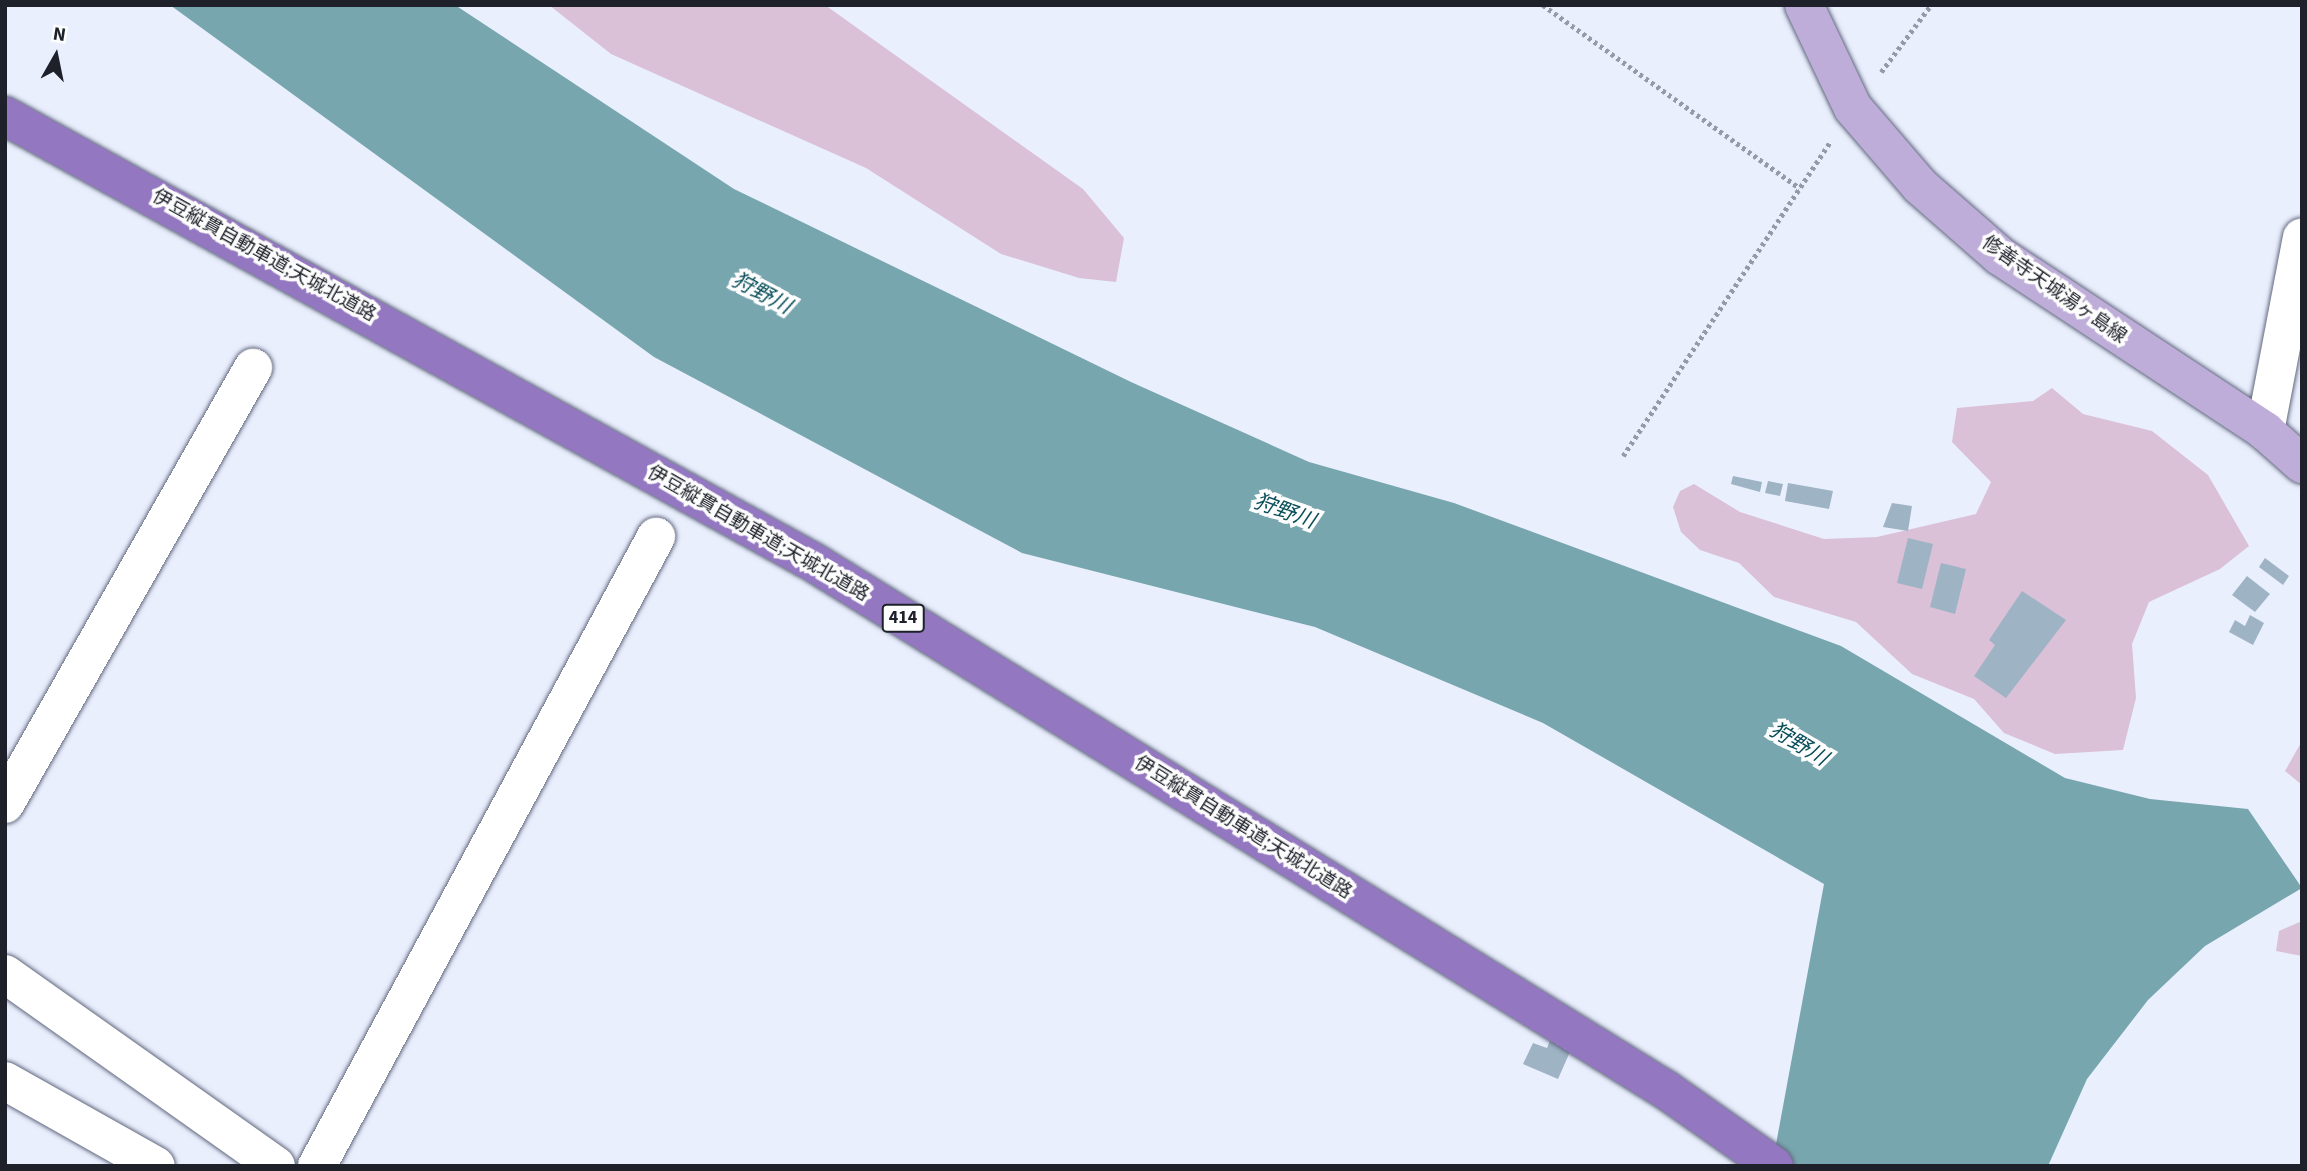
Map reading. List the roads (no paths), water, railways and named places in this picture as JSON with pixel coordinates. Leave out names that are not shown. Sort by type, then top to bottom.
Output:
[{"type":"highway","name":"伊豆縦貫自動車道;天城北道路","points":[[5,116],[813,562],[1666,1090],[1774,1166]]},
{"type":"main road","name":"修善寺天城湯ヶ島線","points":[[1804,5],[1853,108],[1920,186],[2000,256],[2264,431],[2302,464]]},
{"type":"street","points":[[2264,431],[2302,237]]},
{"type":"street","points":[[5,804],[253,368]]},
{"type":"street","points":[[317,1166],[656,537]]},
{"type":"street","points":[[5,974],[276,1166]]},
{"type":"street","points":[[5,1080],[156,1166]]},
{"type":"water","name":"狩野川","points":[[170,5],[455,5],[734,189],[1131,382],[1309,462],[1454,503],[1841,646],[2065,778],[2150,799],[2248,809],[2302,888],[2205,946],[2148,1000],[2087,1079],[2048,1166],[1772,1166],[1824,884],[1543,723],[1315,627],[1022,553],[654,357]]}]
